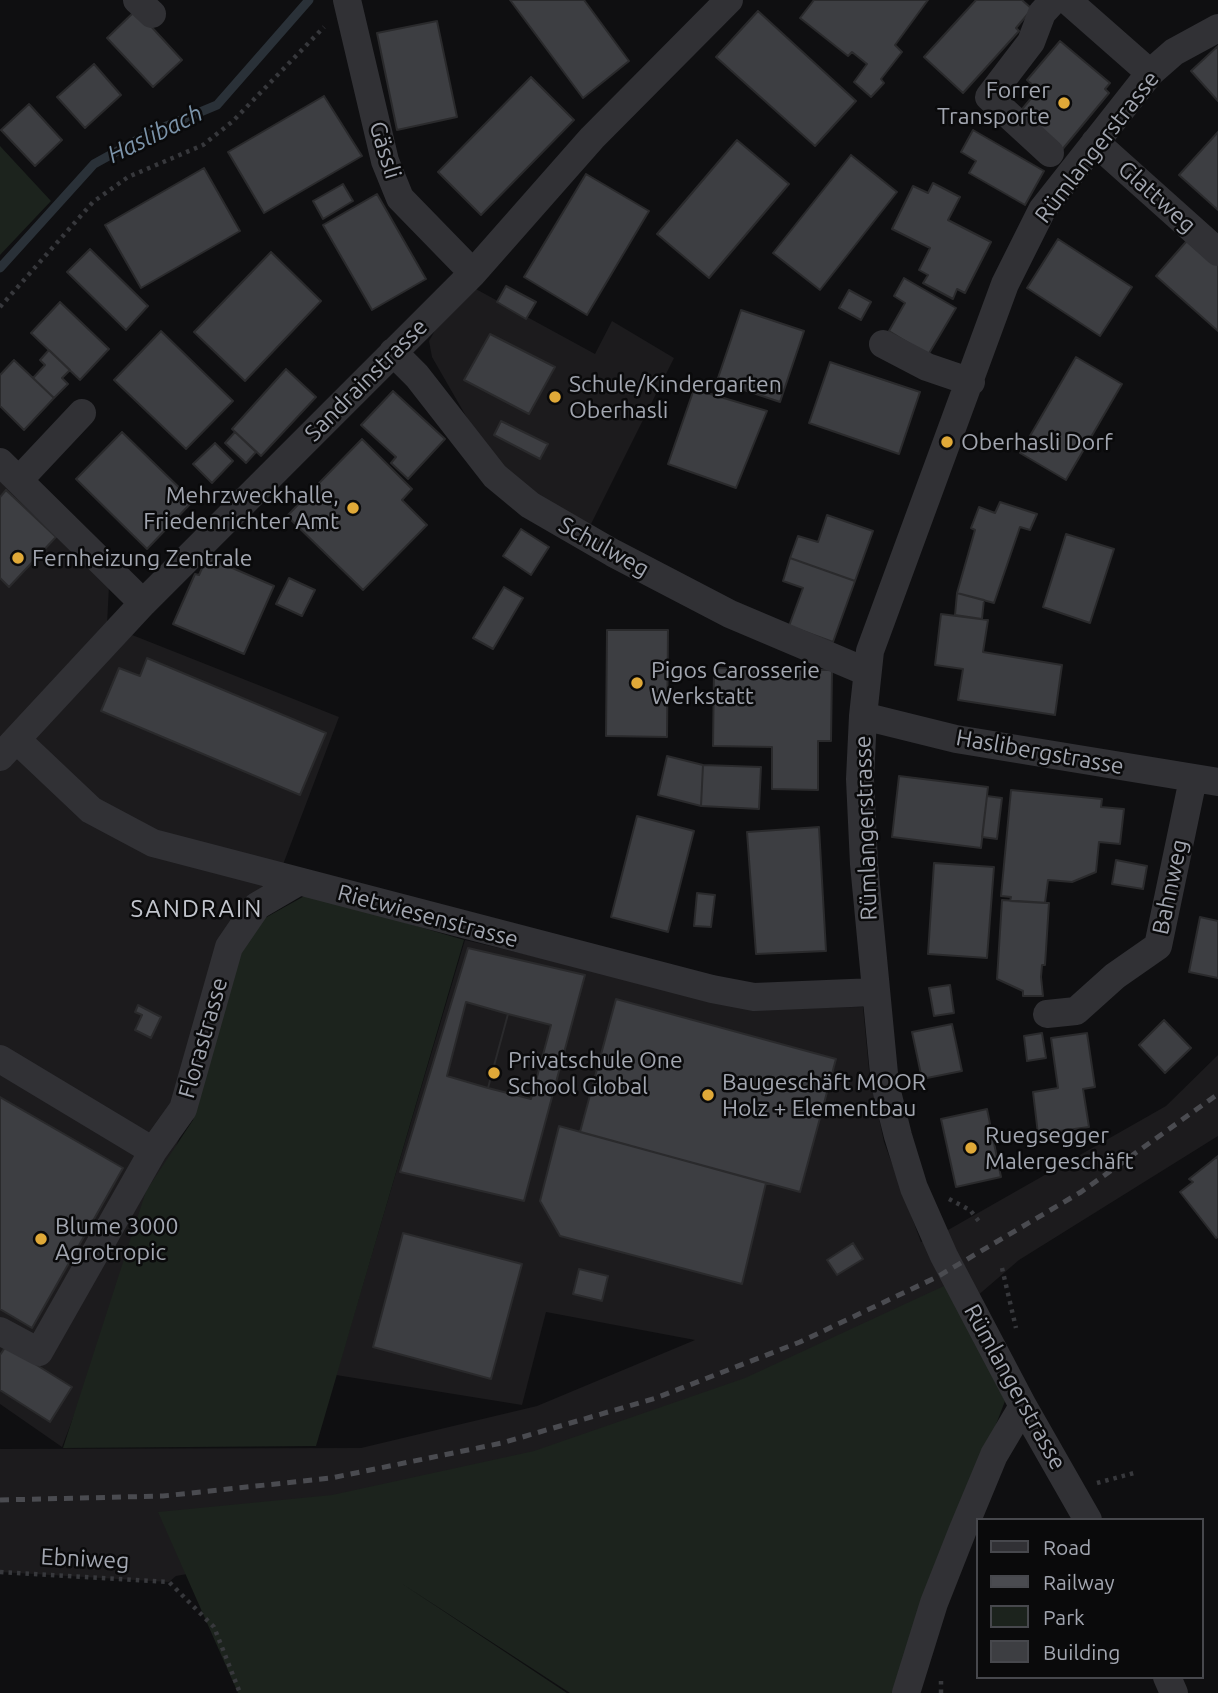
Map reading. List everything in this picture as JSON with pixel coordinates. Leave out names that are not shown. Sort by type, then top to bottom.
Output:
[{"type":"street","name":"Sandrainstrasse","points":[[9,748],[143,603],[473,273],[592,138],[729,0]]},
{"type":"street","points":[[1050,153],[989,97],[1031,41],[1042,13],[1054,0]]},
{"type":"street","points":[[1067,0],[1150,73]]},
{"type":"street","name":"Gässli","points":[[348,3],[384,162],[400,198],[473,273]]},
{"type":"street","name":"Rümlangerstrasse","points":[[1087,1518],[1023,1406],[944,1256],[914,1188],[886,1084],[875,992],[860,779],[863,716],[870,651],[1005,284],[1042,210],[1150,73],[1174,52],[1218,28]]},
{"type":"street","name":"Glattweg","points":[[1094,142],[1218,252]]},
{"type":"street","points":[[883,344],[927,367],[971,382]]},
{"type":"street","name":"Schulweg","points":[[393,352],[417,376],[495,476],[530,505],[730,614],[867,672]]},
{"type":"street","points":[[82,413],[9,471],[143,603]]},
{"type":"street","name":"Haslibergstrasse","points":[[863,716],[956,738],[1206,780]]},
{"type":"street","name":"Rietwiesenstrasse","points":[[9,748],[91,810],[153,843],[754,998],[875,992]]},
{"type":"street","name":"Bahnweg","points":[[1047,1014],[1076,1011],[1115,976],[1158,946],[1206,780]]},
{"type":"street","name":"Florastrasse","points":[[0,1331],[38,1353],[153,1152],[183,1108],[229,947],[257,906],[298,881]]},
{"type":"street","points":[[0,1059],[153,1152]]},
{"type":"street","points":[[906,1693],[934,1603],[962,1532],[994,1455],[1023,1406]]},
{"type":"path","points":[[0,307],[93,202],[128,177],[204,145],[233,121],[348,3]]},
{"type":"path","points":[[1075,1495],[1097,1483],[1134,1473]]},
{"type":"path","name":"Ebniweg","points":[[0,1572],[169,1582],[214,1627],[240,1693]]},
{"type":"shaded area","name":"Schule/Kindergarten Oberhasli","points":[[474,288],[595,354],[612,321],[674,358],[589,528],[533,492],[506,469],[478,437],[432,357],[429,341],[438,325]]},
{"type":"shaded area","points":[[0,480],[109,586],[107,625],[339,717],[62,1447],[0,1404]]},
{"type":"shaded area","points":[[465,940],[753,1008],[863,1007],[869,1070],[884,1142],[921,1242],[948,1230],[1166,1106],[1218,1055],[1218,1136],[1019,1260],[976,1297],[379,1539],[176,1576],[169,1582],[0,1572],[0,1449],[361,1448],[537,1406],[695,1340],[546,1312],[522,1405],[336,1375]]},
{"type":"green space","points":[[0,146],[51,201],[0,255]]},
{"type":"green space","points":[[308,894],[464,940],[316,1446],[63,1448],[146,1191],[193,1120],[241,943],[265,918]]},
{"type":"green space","points":[[946,1285],[1005,1401],[898,1681],[902,1693],[570,1693],[401,1583],[567,1693],[238,1693],[158,1512],[332,1495],[534,1451],[745,1378]]},
{"type":"building","points":[[510,0],[584,0],[629,61],[583,98]]},
{"type":"building","points":[[814,0],[928,0],[895,45],[902,52],[881,79],[884,83],[871,97],[854,82],[867,64],[852,52],[848,56],[800,18]]},
{"type":"building","points":[[976,0],[1022,0],[1032,9],[1016,28],[1019,31],[963,93],[924,57]]},
{"type":"building","points":[[136,10],[182,60],[153,87],[107,38]]},
{"type":"building","points":[[758,11],[856,101],[815,146],[716,57]]},
{"type":"building","points":[[437,21],[457,117],[397,130],[377,33]]},
{"type":"building","name":"Forrer Transporte","points":[[1060,41],[1110,83],[1105,89],[1109,93],[1061,151],[1018,114],[1038,90],[1027,80]]},
{"type":"building","points":[[1218,46],[1218,101],[1191,71]]},
{"type":"building","points":[[94,64],[121,95],[85,128],[57,97]]},
{"type":"building","points":[[531,77],[574,120],[481,215],[438,172]]},
{"type":"building","points":[[324,96],[362,156],[264,213],[228,152]]},
{"type":"building","points":[[29,104],[62,140],[35,166],[1,130]]},
{"type":"building","points":[[973,130],[1044,171],[1025,205],[969,173],[976,161],[961,152]]},
{"type":"building","points":[[1218,132],[1218,210],[1179,175]]},
{"type":"building","points":[[737,140],[789,184],[709,278],[657,234]]},
{"type":"building","points":[[851,155],[897,192],[820,290],[773,253]]},
{"type":"building","points":[[204,168],[240,231],[141,288],[105,225]]},
{"type":"building","points":[[586,174],[649,211],[587,315],[524,277]]},
{"type":"building","points":[[933,183],[960,197],[948,220],[991,242],[965,293],[957,289],[953,299],[923,283],[928,275],[919,270],[930,248],[892,229],[913,186],[928,193]]},
{"type":"building","points":[[343,184],[353,201],[323,219],[313,201]]},
{"type":"building","points":[[377,194],[426,279],[372,310],[323,225]]},
{"type":"building","points":[[1192,235],[1218,258],[1218,331],[1156,276]]},
{"type":"building","points":[[1058,239],[1132,287],[1100,336],[1027,288]]},
{"type":"building","points":[[90,249],[148,306],[126,330],[67,272]]},
{"type":"building","points":[[271,252],[321,301],[245,381],[194,332]]},
{"type":"building","points":[[904,278],[956,308],[928,355],[889,331],[905,303],[894,296]]},
{"type":"building","points":[[506,286],[536,302],[526,319],[497,302]]},
{"type":"building","points":[[849,290],[871,302],[861,320],[839,308]]},
{"type":"building","points":[[60,302],[109,349],[80,380],[31,333]]},
{"type":"building","points":[[741,310],[804,331],[780,402],[717,381]]},
{"type":"building","points":[[161,331],[233,401],[186,449],[114,380]]},
{"type":"building","points":[[490,334],[555,367],[529,414],[464,380]]},
{"type":"building","points":[[49,350],[70,370],[62,378],[68,384],[54,398],[33,378],[45,365],[40,360]]},
{"type":"building","points":[[1076,357],[1122,384],[1066,480],[1020,453]]},
{"type":"building","points":[[14,360],[54,398],[24,430],[0,406],[0,375]]},
{"type":"building","points":[[830,362],[920,392],[899,454],[809,423]]},
{"type":"building","points":[[286,369],[316,397],[261,456],[232,429]]},
{"type":"building","points":[[694,389],[767,411],[736,488],[668,464]]},
{"type":"building","points":[[393,391],[445,439],[408,479],[391,463],[396,457],[361,425]]},
{"type":"building","points":[[501,421],[548,444],[540,459],[494,435]]},
{"type":"building","points":[[122,432],[193,501],[147,549],[76,479]]},
{"type":"building","points":[[235,432],[256,452],[246,463],[225,443]]},
{"type":"building","name":"Mehrzweckhalle, Friedenrichter Amt","points":[[362,439],[412,489],[402,500],[427,525],[363,590],[287,516]]},
{"type":"building","points":[[215,443],[233,461],[212,483],[193,464]]},
{"type":"building","name":"Fernheizung Zentrale","points":[[6,490],[56,537],[9,587],[0,578],[0,497]]},
{"type":"building","points":[[1000,502],[1037,514],[1030,530],[1020,527],[994,603],[957,593],[975,530],[971,528],[979,507],[995,513]]},
{"type":"building","points":[[827,515],[873,531],[855,581],[790,558],[798,536],[818,542]]},
{"type":"building","points":[[521,529],[549,547],[531,575],[503,556]]},
{"type":"building","points":[[1066,534],[1114,549],[1090,623],[1043,607]]},
{"type":"building","points":[[207,557],[274,586],[244,654],[173,624],[195,574],[199,575]]},
{"type":"building","points":[[790,558],[855,581],[833,642],[789,626],[803,588],[783,581]]},
{"type":"building","points":[[289,578],[315,590],[302,616],[276,604]]},
{"type":"building","points":[[504,587],[523,598],[493,649],[473,638]]},
{"type":"building","points":[[957,593],[984,600],[982,619],[955,615]]},
{"type":"building","points":[[941,614],[988,620],[983,652],[1062,665],[1055,715],[958,700],[963,669],[935,665]]},
{"type":"building","name":"Pigos Carosserie Werkstatt","points":[[607,630],[668,630],[667,737],[606,736]]},
{"type":"building","points":[[147,658],[326,733],[300,795],[101,711],[119,668],[140,676]]},
{"type":"building","points":[[714,668],[832,670],[831,741],[818,741],[818,790],[772,789],[772,747],[713,746]]},
{"type":"building","points":[[667,756],[703,765],[701,806],[658,795]]},
{"type":"building","points":[[703,765],[761,767],[759,809],[701,806]]},
{"type":"building","points":[[899,776],[988,787],[981,848],[892,837]]},
{"type":"building","points":[[1011,790],[1102,799],[1101,807],[1124,809],[1120,844],[1099,842],[1096,872],[1072,882],[1048,880],[1045,903],[1010,901],[1011,897],[1001,896]]},
{"type":"building","points":[[987,796],[1002,798],[997,839],[982,837]]},
{"type":"building","points":[[637,816],[694,831],[668,932],[611,917]]},
{"type":"building","points":[[819,827],[826,951],[756,954],[747,832]]},
{"type":"building","points":[[1116,860],[1147,866],[1143,889],[1112,884]]},
{"type":"building","points":[[934,863],[994,867],[987,958],[928,954]]},
{"type":"building","points":[[697,893],[715,895],[711,927],[694,926]]},
{"type":"building","points":[[1002,900],[1049,903],[1045,965],[1042,965],[1041,977],[1043,996],[1023,996],[1023,991],[997,979]]},
{"type":"building","points":[[1200,917],[1218,921],[1218,978],[1189,972]]},
{"type":"building","name":"Privatschule One School Global","points":[[468,948],[585,975],[524,1201],[400,1172]]},
{"type":"building","points":[[950,985],[954,1013],[934,1016],[929,988]]},
{"type":"building","name":"Baugeschäft MOOR Holz + Elementbau","points":[[616,999],[836,1059],[800,1192],[580,1132]]},
{"type":"building","points":[[466,1002],[508,1014],[488,1088],[447,1076]]},
{"type":"building","points":[[138,1005],[161,1017],[151,1038],[135,1030],[142,1015],[135,1012]]},
{"type":"building","points":[[508,1014],[551,1025],[531,1099],[488,1088]]},
{"type":"building","points":[[1164,1020],[1191,1048],[1165,1073],[1139,1045]]},
{"type":"building","points":[[952,1024],[962,1071],[922,1079],[912,1032]]},
{"type":"building","points":[[1042,1033],[1046,1058],[1027,1061],[1024,1036]]},
{"type":"building","points":[[1087,1033],[1095,1087],[1083,1089],[1089,1127],[1038,1134],[1033,1092],[1058,1088],[1051,1038]]},
{"type":"building","name":"Blume 3000 Agrotropic","points":[[0,1097],[123,1168],[32,1328],[0,1309]]},
{"type":"building","name":"Ruegsegger Malergeschäft","points":[[987,1109],[1001,1177],[956,1187],[941,1119]]},
{"type":"building","points":[[559,1126],[766,1183],[742,1284],[560,1236],[540,1201]]},
{"type":"building","points":[[1218,1156],[1216,1238],[1180,1192],[1193,1182],[1189,1179]]},
{"type":"building","points":[[403,1233],[522,1264],[491,1379],[373,1347]]},
{"type":"building","points":[[853,1243],[863,1259],[837,1275],[827,1260]]},
{"type":"building","points":[[579,1269],[608,1276],[602,1301],[573,1294]]},
{"type":"building","points":[[6,1346],[72,1387],[50,1422],[0,1390],[0,1355]]},
{"type":"waterway","name":"Haslibach","points":[[0,268],[94,164],[150,133],[217,105],[309,0]]},
{"type":"railway","points":[[0,1500],[163,1496],[331,1478],[502,1443],[656,1398],[800,1342],[937,1277],[1081,1192],[1218,1094]]},
{"type":"place","name":"Forrer Transporte","points":[[1064,103]]},
{"type":"place","name":"Schule/Kindergarten Oberhasli","points":[[555,397]]},
{"type":"place","name":"Oberhasli Dorf","points":[[947,442]]},
{"type":"place","name":"Mehrzweckhalle, Friedenrichter Amt","points":[[353,508]]},
{"type":"place","name":"Fernheizung Zentrale","points":[[18,558]]},
{"type":"place","name":"Pigos Carosserie Werkstatt","points":[[637,683]]},
{"type":"place","name":"Privatschule One School Global","points":[[494,1073]]},
{"type":"place","name":"Baugeschäft MOOR Holz + Elementbau","points":[[708,1095]]},
{"type":"place","name":"Ruegsegger Malergeschäft","points":[[971,1148]]},
{"type":"place","name":"Blume 3000 Agrotropic","points":[[41,1239]]},
{"type":"district","name":"SANDRAIN","points":[[197,909]]}]
